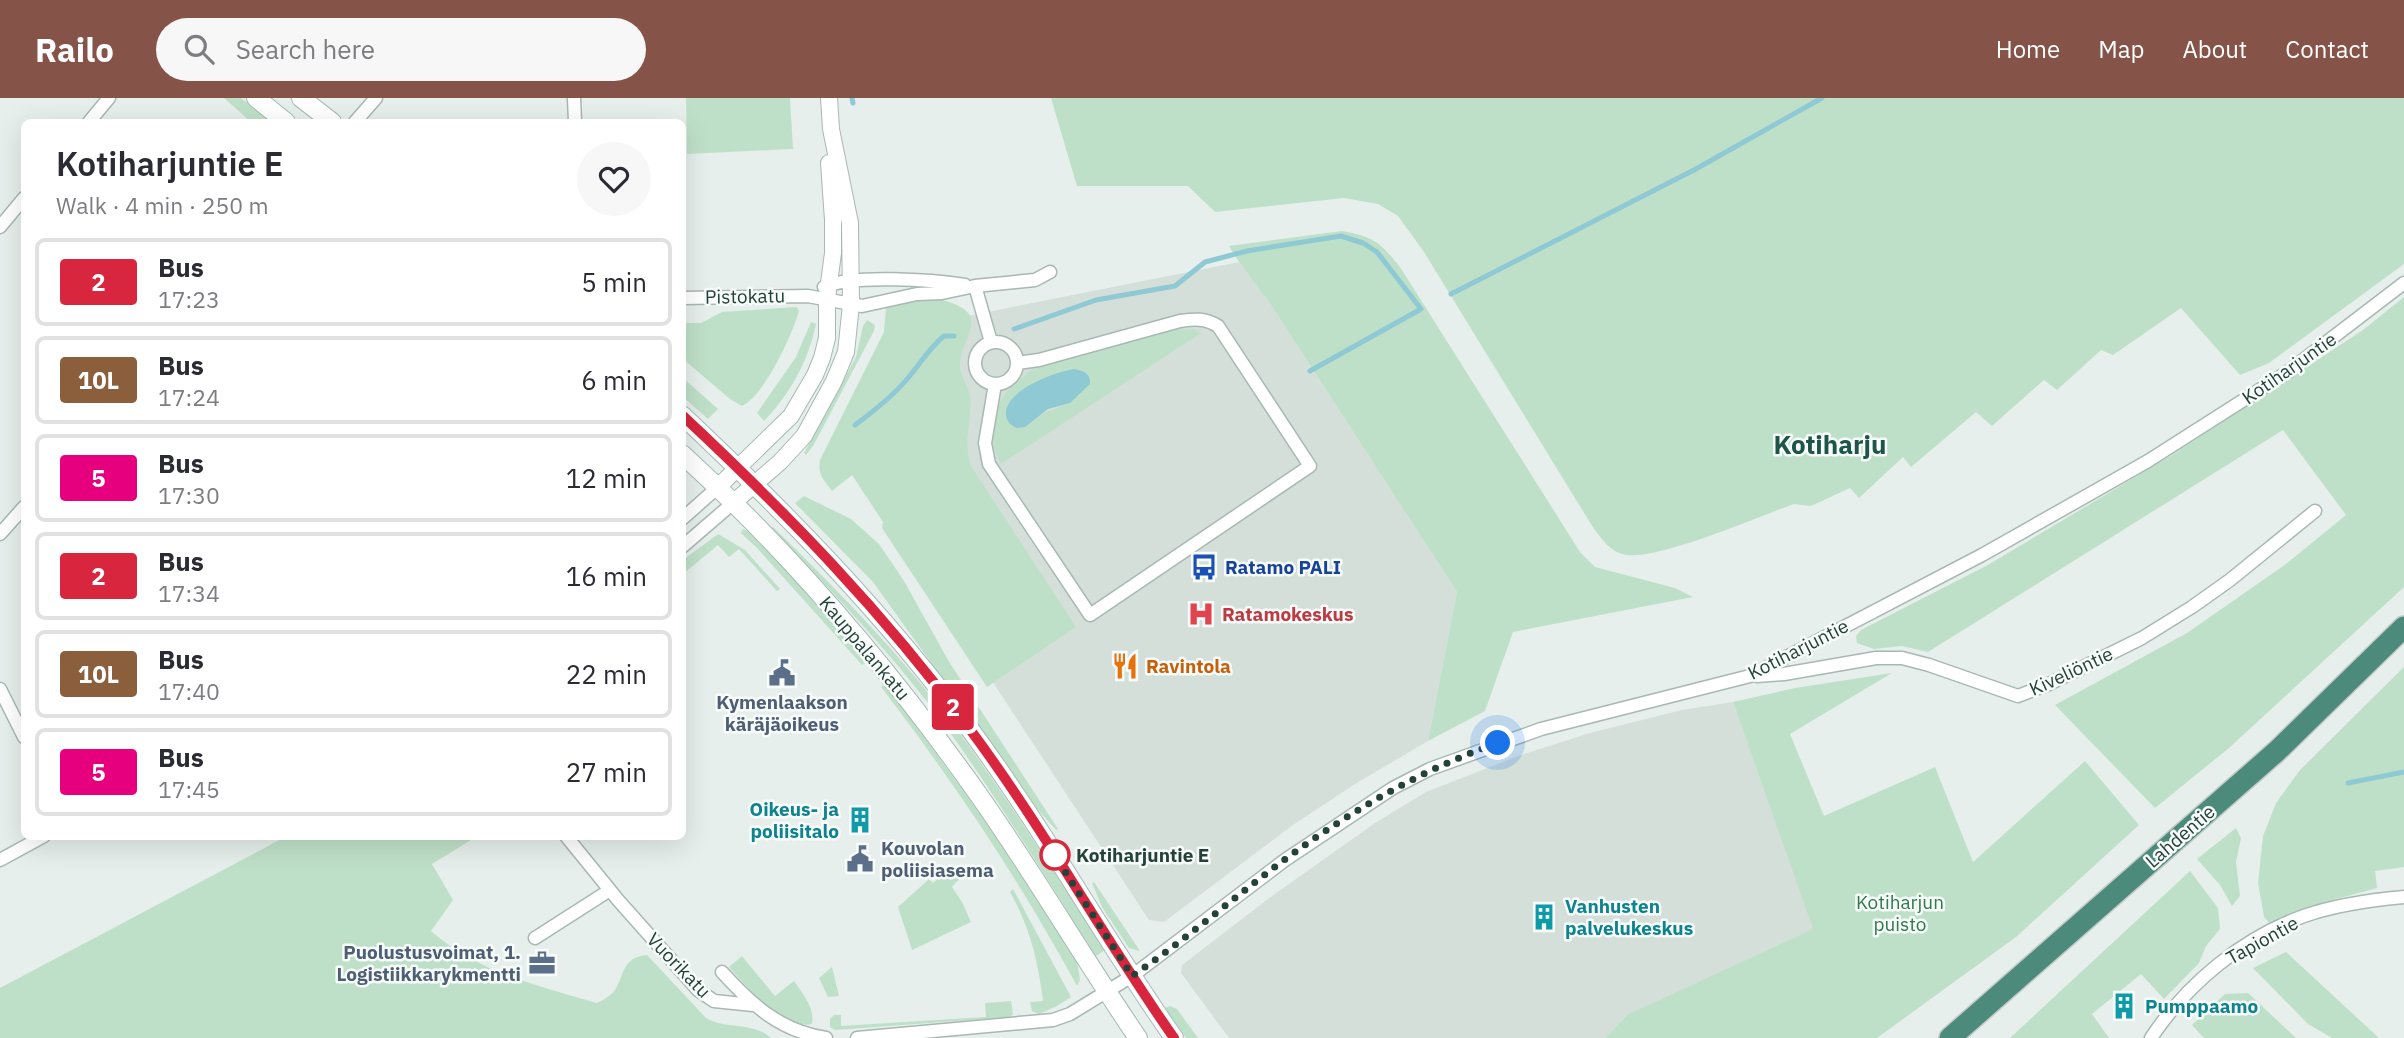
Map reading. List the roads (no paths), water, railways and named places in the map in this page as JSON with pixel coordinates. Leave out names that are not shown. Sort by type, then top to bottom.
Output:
[{"type":"highway","name":"Lahdentie","points":[[1950,1038],[2277,751],[2404,627]]},
{"type":"main road","points":[[256,98],[282,119]]},
{"type":"main road","points":[[301,98],[328,119]]},
{"type":"main road","name":"Kauppalankatu","points":[[686,419],[823,552],[866,599],[951,704],[1174,1038]]},
{"type":"main road","name":"Kauppalankatu","points":[[686,458],[718,487],[817,590],[903,693],[978,794],[1032,873],[1138,1038]]},
{"type":"street","points":[[92,119],[109,98]]},
{"type":"street","points":[[358,119],[376,98]]},
{"type":"street","points":[[574,98],[575,119]]},
{"type":"street","points":[[686,544],[792,450],[814,420],[846,352],[851,305],[850,223],[831,129],[829,98]]},
{"type":"street","points":[[686,515],[791,416],[815,375],[827,338],[828,292],[833,253],[834,220],[828,151],[831,129]]},
{"type":"street","points":[[0,228],[21,202]]},
{"type":"street","points":[[828,292],[851,305],[862,306],[975,286],[1035,280],[1050,272]]},
{"type":"street","name":"Pistokatu","points":[[686,298],[808,296],[828,292],[851,281],[946,282],[975,286]]},
{"type":"street","name":"Kotiharjuntie","points":[[1132,976],[1284,860],[1349,816],[1430,769],[1541,729],[1750,676],[1982,555],[2148,461],[2289,371],[2404,283]]},
{"type":"street","points":[[975,286],[990,342]]},
{"type":"street","points":[[995,384],[985,443],[989,464],[1090,615],[1310,466],[1218,326],[1210,320],[1199,318],[1180,321],[1039,360],[1017,363]]},
{"type":"street","points":[[990,342],[1004,343],[1010,347],[1015,352],[1017,363],[1015,373],[1010,379],[995,384],[979,376],[975,363],[979,350],[990,342]]},
{"type":"street","points":[[0,534],[21,510]]},
{"type":"street","name":"Kiveliöntie","points":[[1750,676],[1784,674],[1876,658],[1902,658],[2018,696],[2049,684],[2131,643],[2192,607],[2315,511]]},
{"type":"street","points":[[0,689],[21,731]]},
{"type":"street","points":[[0,860],[37,840]]},
{"type":"street","name":"Vuorikatu","points":[[569,840],[705,996],[723,1003],[753,1004]]},
{"type":"street","points":[[535,939],[610,890]]},
{"type":"street","name":"Tapiontie","points":[[2151,1038],[2175,1006],[2220,962],[2260,938],[2304,916],[2373,900],[2404,897]]},
{"type":"street","points":[[722,972],[753,1004],[783,1026],[825,1038]]},
{"type":"street","points":[[857,1038],[984,1033],[1062,1018],[1132,976]]},
{"type":"water","points":[[1074,369],[1088,375],[1090,384],[1070,403],[1048,409],[1025,427],[1017,428],[1009,422],[1006,411],[1015,396],[1034,383]]},
{"type":"waterway","points":[[852,98],[853,103]]},
{"type":"waterway","points":[[1451,294],[1694,170],[1822,98]]},
{"type":"waterway","points":[[1014,329],[1096,300],[1175,286],[1205,262],[1247,251],[1341,236],[1363,243],[1377,252],[1421,309],[1310,371]]},
{"type":"waterway","points":[[855,425],[896,391],[944,336],[954,336]]},
{"type":"waterway","points":[[2348,783],[2404,772]]},
{"type":"place","name":"Ratamo PALI","points":[[1204,567]]},
{"type":"place","name":"Ratamokeskus","points":[[1201,614]]},
{"type":"place","name":"Ravintola","points":[[1125,666]]},
{"type":"place","name":"Kymenlaakson käräjäoikeus","points":[[782,673]]},
{"type":"place","name":"Oikeus- ja poliisitalo","points":[[860,820]]},
{"type":"place","name":"Kotiharjuntie E","points":[[1055,855]]},
{"type":"place","name":"Kouvolan poliisiasema","points":[[860,859]]},
{"type":"place","name":"Vanhusten palvelukeskus","points":[[1544,917]]},
{"type":"place","name":"Puolustusvoimat, 1. Logistiikkarykmentti","points":[[542,963]]},
{"type":"place","name":"Pumppaamo","points":[[2124,1006]]},
{"type":"district","name":"Kotiharju","points":[[1830,445]]},
{"type":"park label","name":"Kotiharjun puisto","points":[[1900,913]]}]
